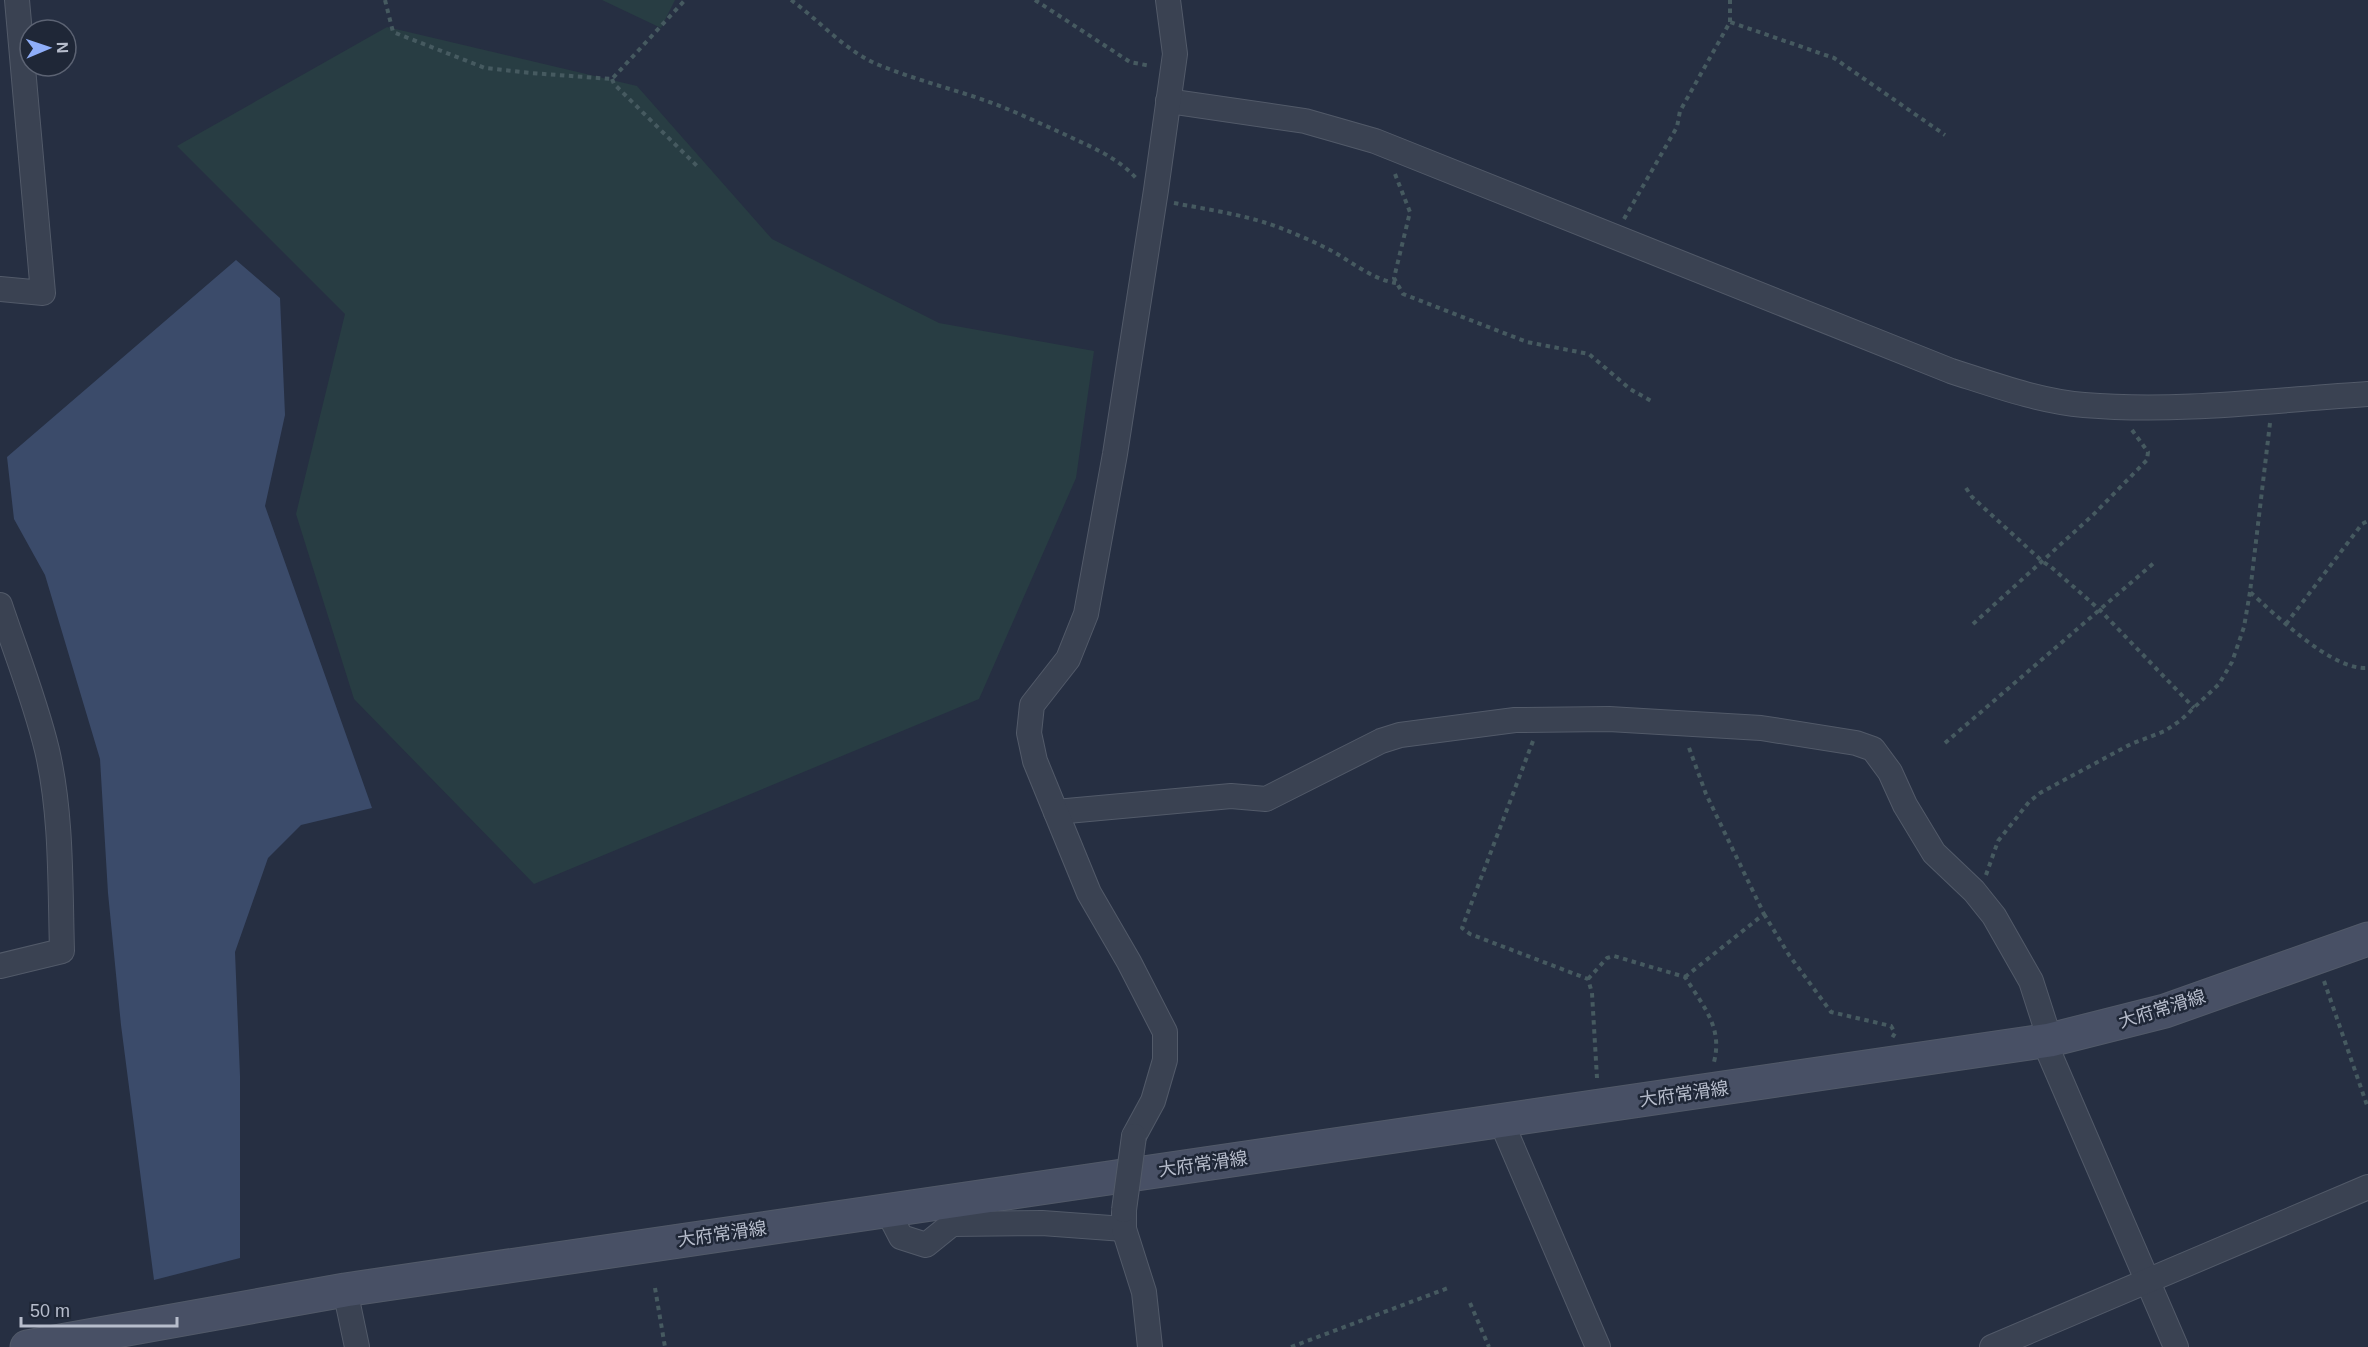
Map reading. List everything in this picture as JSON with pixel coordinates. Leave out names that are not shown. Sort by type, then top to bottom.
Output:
[{"type":"main road","name":"大府常滑線","points":[[27,1347],[345,1290],[2047,1040],[2165,1011],[2368,939]]},
{"type":"street","points":[[0,289],[43,293],[17,0]]},
{"type":"street","points":[[1150,1347],[1144,1292],[1124,1219],[1134,1137],[1153,1101],[1165,1060],[1165,1032],[1089,893],[1035,761],[1029,733],[1032,705],[1068,659],[1086,614],[1115,454],[1156,195],[1175,54],[1168,0]]},
{"type":"street","points":[[1168,101],[1305,121],[1342,130],[1615,236],[1951,371],[2043,399],[2118,407],[2192,406],[2272,402],[2362,390]]},
{"type":"street","points":[[0,605],[5,638],[32,696],[47,751],[57,813],[62,951],[0,966]]},
{"type":"street","points":[[1056,812],[1231,796],[1266,799],[1381,741],[1400,735],[1515,720],[1609,719],[1761,728],[1856,743],[1873,749],[1890,772],[1905,805],[1934,853],[1974,891],[1994,916],[2031,981],[2047,1040],[2176,1347]]},
{"type":"street","points":[[1501,1121],[1598,1347]]},
{"type":"street","points":[[1992,1347],[2368,1187]]},
{"type":"street","points":[[887,1210],[901,1237],[926,1245],[952,1224],[1124,1219]]},
{"type":"street","points":[[345,1290],[357,1347]]},
{"type":"path","points":[[385,0],[393,32],[485,68],[612,78]]},
{"type":"path","points":[[612,78],[685,0]]},
{"type":"path","points":[[791,0],[857,54],[914,79],[980,99],[1101,151],[1126,167],[1156,195],[1261,221],[1332,251],[1344,260],[1386,281],[1397,283]]},
{"type":"path","points":[[1035,0],[1131,62],[1172,70]]},
{"type":"path","points":[[1615,236],[1677,127],[1680,111],[1730,22],[1730,0]]},
{"type":"path","points":[[1730,22],[1834,58],[1945,135]]},
{"type":"path","points":[[612,78],[614,84],[698,166]]},
{"type":"path","points":[[1392,148],[1390,160],[1410,212],[1394,278],[1403,294],[1527,342],[1590,354],[1630,389],[1653,402]]},
{"type":"path","points":[[1974,891],[1988,871],[1998,841],[2029,802],[2040,793],[2131,744],[2165,731],[2219,684],[2232,662],[2244,627],[2272,402]]},
{"type":"path","points":[[1973,624],[2147,460],[2148,452],[2118,407]]},
{"type":"path","points":[[1966,488],[1972,497],[2042,561],[2100,610],[2194,708]]},
{"type":"path","points":[[2286,624],[2362,524],[2368,521]]},
{"type":"path","points":[[1945,743],[2155,562]]},
{"type":"path","points":[[2250,592],[2286,624],[2343,665],[2358,669],[2368,668]]},
{"type":"path","points":[[1539,720],[1462,928],[1470,934],[1588,979]]},
{"type":"path","points":[[1686,722],[1687,741],[1692,761],[1706,794],[1764,914],[1789,955],[1831,1012],[1891,1026],[1895,1033],[1892,1039],[1883,1043]]},
{"type":"path","points":[[1684,977],[1764,914]]},
{"type":"path","points":[[1588,979],[1607,957],[1614,956],[1684,977],[1709,1016],[1717,1035],[1718,1047],[1709,1081],[1709,1090]]},
{"type":"path","points":[[2316,958],[2368,1108]]},
{"type":"path","points":[[1588,979],[1592,993],[1597,1078]]},
{"type":"path","points":[[655,1288],[665,1347]]},
{"type":"path","points":[[1292,1347],[1448,1288]]},
{"type":"path","points":[[1470,1303],[1489,1347]]},
{"type":"green space","points":[[602,0],[675,0],[661,28]]},
{"type":"green space","points":[[387,27],[637,86],[772,239],[939,323],[1094,351],[1076,478],[979,699],[534,884],[354,699],[296,514],[345,314],[177,146]]},
{"type":"water","points":[[236,260],[280,298],[285,415],[265,506],[372,808],[301,825],[268,858],[235,952],[240,1076],[240,1258],[154,1280],[121,1025],[108,893],[100,759],[45,575],[14,519],[7,457]]}]
